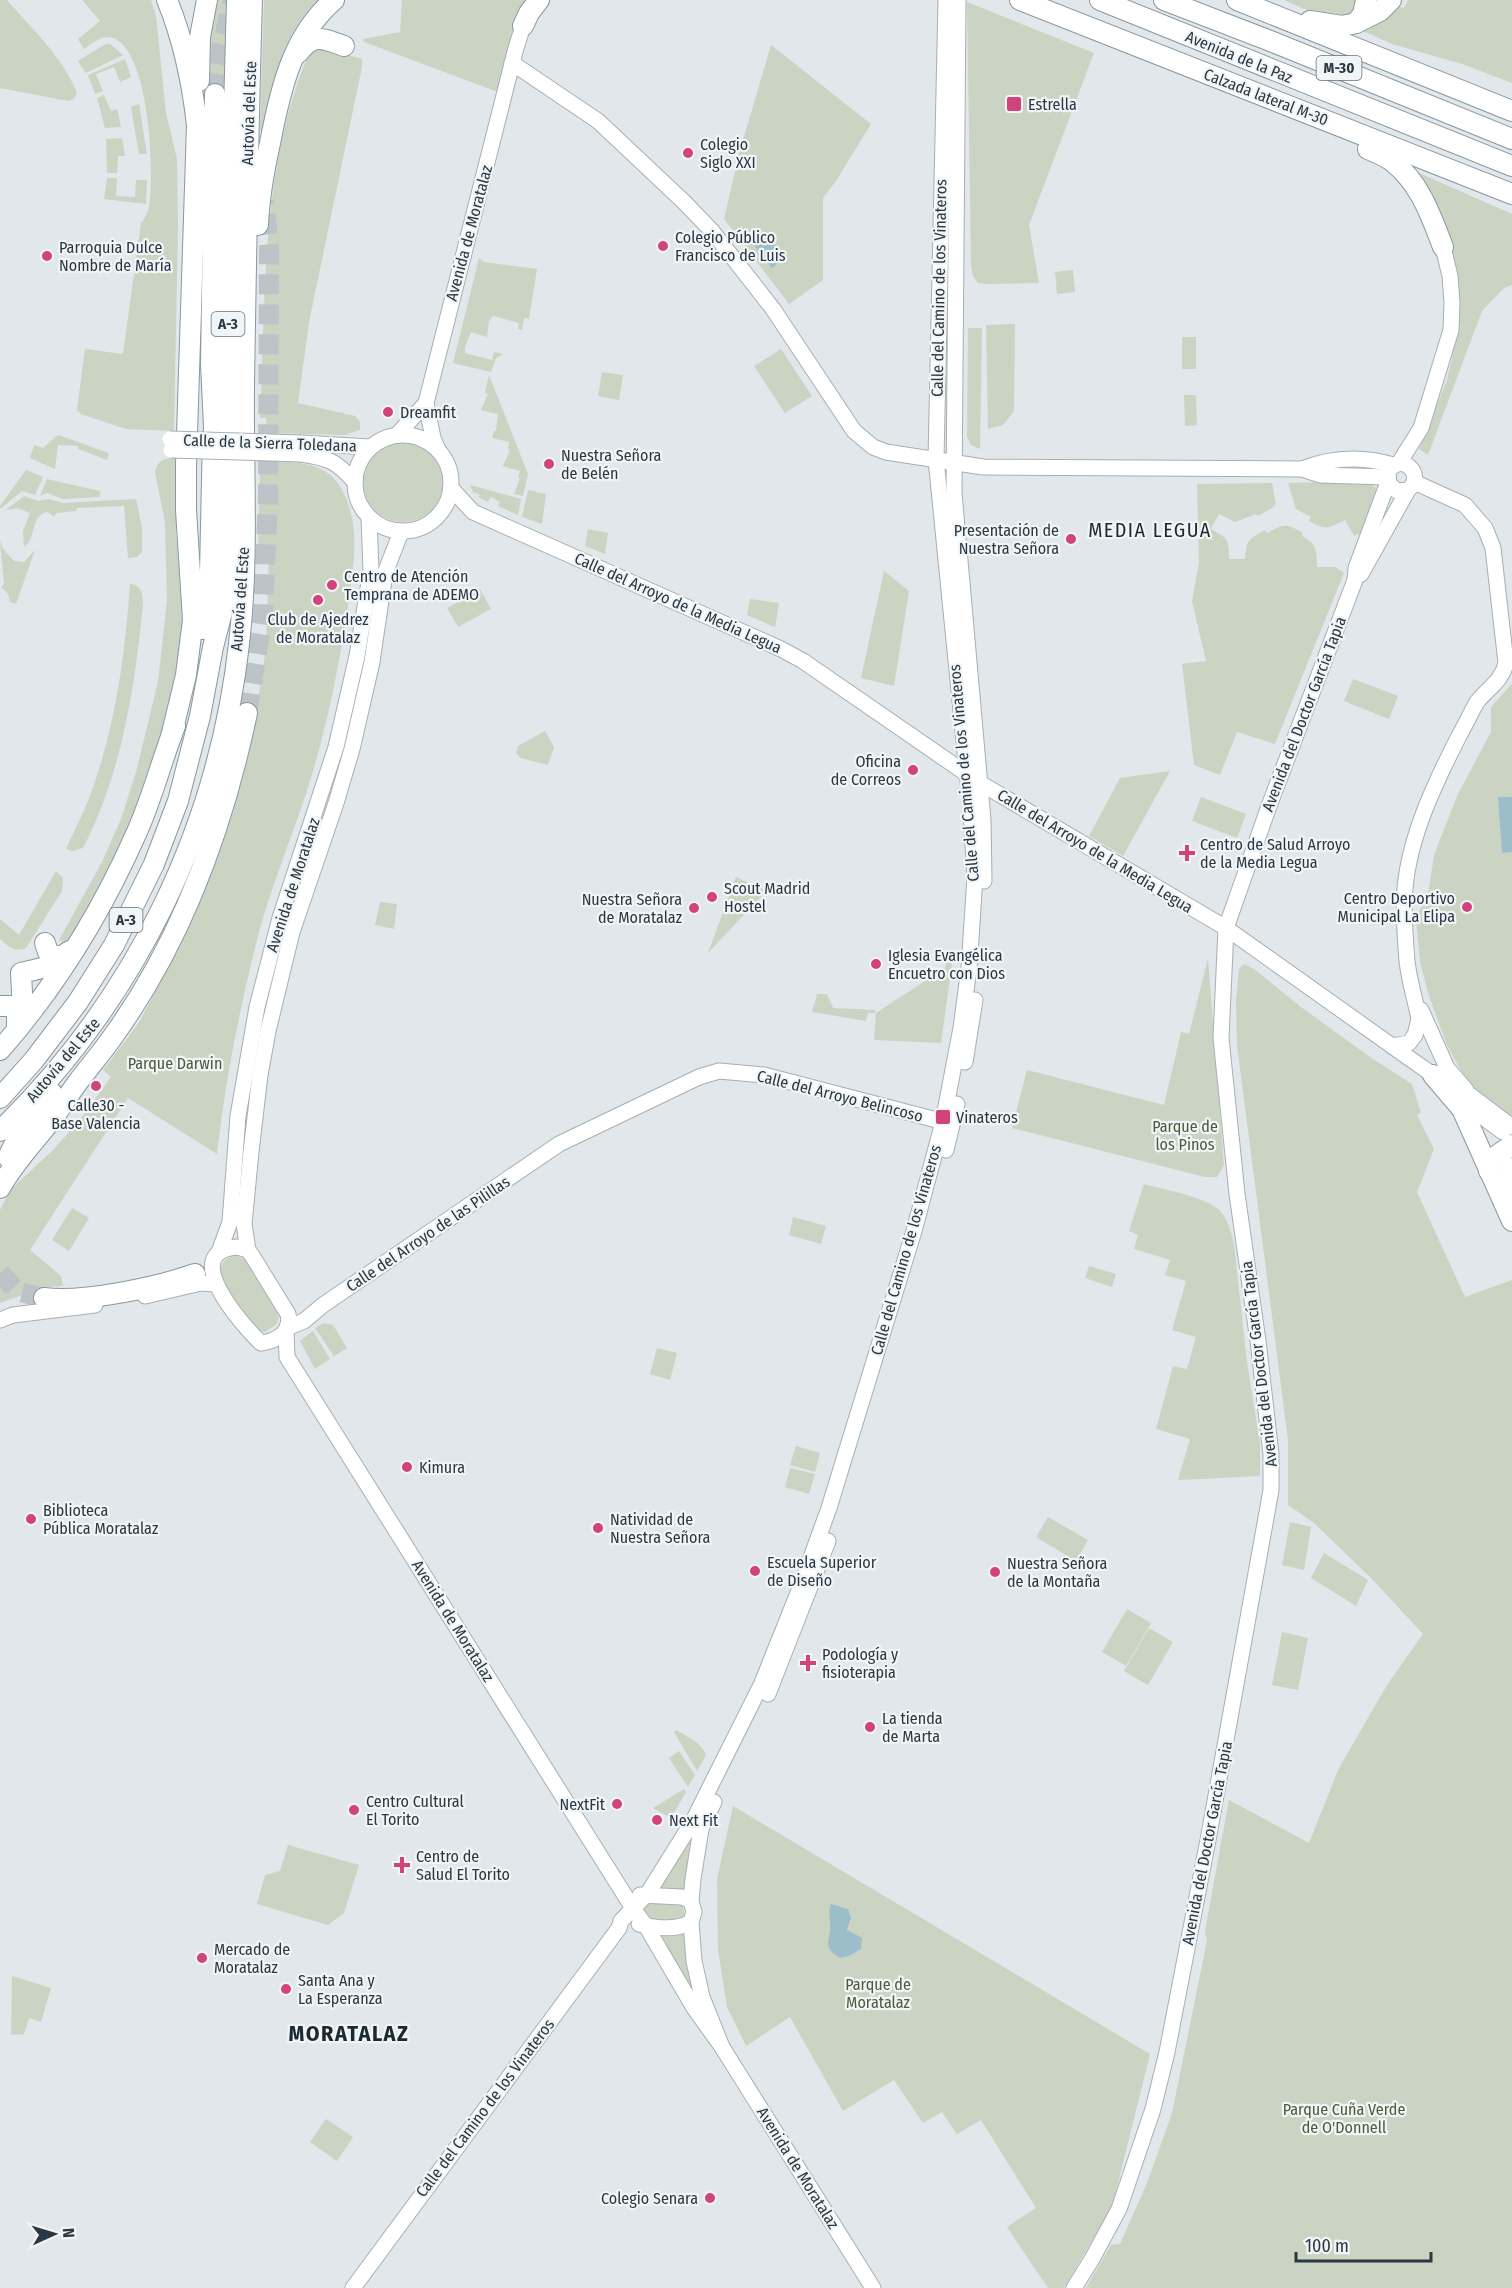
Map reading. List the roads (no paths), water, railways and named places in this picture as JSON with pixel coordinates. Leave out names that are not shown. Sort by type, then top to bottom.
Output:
[{"type":"highway","points":[[162,0],[178,45],[188,86],[194,172]]},
{"type":"highway","points":[[167,0],[183,43],[192,85],[197,125],[186,510],[193,620],[186,675],[171,737]]},
{"type":"highway","points":[[188,419],[201,154],[200,37],[207,0]]},
{"type":"highway","name":"Autovía del Este","points":[[0,1098],[34,1060],[78,1002],[114,945],[154,864],[178,801],[192,753],[222,612],[226,564],[227,366],[237,0]]},
{"type":"highway","name":"Autovía del Este","points":[[0,1131],[53,1074],[101,1014],[138,955],[178,875],[216,765],[226,721],[239,644],[244,563],[246,194],[252,0]]},
{"type":"highway","points":[[244,429],[254,348],[257,243],[262,182],[275,115],[287,71],[303,37],[314,21],[334,0]]},
{"type":"highway","points":[[523,26],[539,0]]},
{"type":"highway","name":"Calzada lateral M-30","points":[[1020,0],[1512,194]]},
{"type":"highway","name":"Avenida de la Paz","points":[[1100,0],[1512,166]]},
{"type":"highway","name":"Avenida de la Paz","points":[[1164,0],[1512,139]]},
{"type":"highway","name":"M-30","points":[[1237,0],[1512,111]]},
{"type":"highway","points":[[1356,23],[1363,14],[1366,0]]},
{"type":"highway","points":[[1280,16],[1334,25],[1356,23],[1374,14],[1391,0]]},
{"type":"highway","points":[[287,71],[298,53],[312,39],[322,39],[344,46]]},
{"type":"highway","points":[[1216,77],[1251,99],[1354,142],[1393,162],[1427,204],[1443,247]]},
{"type":"highway","points":[[213,647],[218,511],[211,364],[215,94]]},
{"type":"highway","points":[[0,1050],[64,969],[97,914],[137,834],[184,706],[203,628],[210,573],[213,428]]},
{"type":"highway","points":[[0,1188],[14,1165],[49,1123],[115,1034],[150,977],[197,883],[218,829],[247,713]]},
{"type":"highway","points":[[16,1031],[23,1012],[21,973],[55,965],[63,960],[85,926],[97,914]]},
{"type":"highway","points":[[45,943],[48,952],[55,957],[61,957],[70,951]]},
{"type":"highway","points":[[0,1006],[12,1006],[17,1011],[16,1031]]},
{"type":"highway","points":[[4,1161],[19,1135],[90,1042],[101,1014]]},
{"type":"highway","points":[[1440,1079],[1462,1109],[1512,1221]]},
{"type":"highway","points":[[4,1161],[76,1084]]},
{"type":"highway","points":[[1489,1171],[1496,1156],[1512,1145]]},
{"type":"highway","points":[[1512,1168],[1505,1184],[1506,1196],[1512,1211]]},
{"type":"highway","points":[[44,1298],[78,1298],[167,1283],[195,1274]]},
{"type":"street","points":[[946,0],[952,24]]},
{"type":"street","points":[[952,24],[958,0]]},
{"type":"street","name":"Calle del Camino de los Vinateros","points":[[691,1922],[694,1912],[691,1901],[701,1829],[771,1687],[819,1567],[921,1244],[971,1030],[981,945],[985,856],[973,779],[936,459],[938,280],[952,24]]},
{"type":"street","name":"Calle del Camino de los Vinateros","points":[[952,24],[957,309],[954,493],[973,779]]},
{"type":"street","name":"Avenida de Moratalaz","points":[[438,450],[433,438],[426,403],[523,26]]},
{"type":"street","points":[[512,63],[598,121],[637,156],[712,231],[773,309],[854,431],[862,440],[886,452],[983,467],[1302,468],[1320,475],[1392,472],[1409,465],[1415,473],[1411,486]]},
{"type":"street","name":"Avenida del Doctor García Tapia","points":[[1074,2288],[1119,2209],[1156,2098],[1202,1870],[1271,1490],[1271,1454],[1222,1050],[1226,928],[1273,796],[1355,580],[1356,568],[1392,472],[1421,428],[1451,330],[1452,302],[1443,247]]},
{"type":"street","name":"Avenida de Moratalaz","points":[[397,435],[426,403]]},
{"type":"street","points":[[397,435],[412,436],[426,441],[438,450],[446,462],[451,488],[440,514],[423,527],[401,532],[390,530],[369,518],[361,508],[356,495],[355,482],[359,463],[370,447],[380,440],[397,435]]},
{"type":"street","name":"Calle de la Sierra Toledana","points":[[170,445],[370,447]]},
{"type":"street","name":"Calle de la Sierra Toledana","points":[[301,448],[339,465],[355,482]]},
{"type":"street","points":[[1392,472],[1397,491],[1411,486],[1432,491],[1465,505],[1485,528],[1493,548],[1506,663],[1504,672],[1497,683],[1478,702],[1449,756],[1428,804],[1413,847],[1405,888],[1405,933],[1407,963],[1419,1018],[1415,1035],[1409,1043],[1392,1046]]},
{"type":"street","name":"Avenida del Doctor García Tapia","points":[[1355,580],[1363,572],[1411,486]]},
{"type":"street","name":"Calle del Arroyo de la Media Legua","points":[[451,488],[473,512],[781,649],[803,661],[973,779],[1226,928],[1440,1079],[1470,1095],[1512,1127]]},
{"type":"street","name":"Calle del Arroyo de la Media Legua","points":[[440,514],[473,512]]},
{"type":"street","name":"Avenida de Moratalaz","points":[[216,1256],[230,1222],[238,1116],[257,1007],[280,918],[336,747],[357,656],[371,570],[369,518]]},
{"type":"street","name":"Avenida de Moratalaz","points":[[248,1250],[244,1224],[260,1076],[270,1022],[292,932],[352,749],[372,662],[385,573],[401,532]]},
{"type":"street","points":[[1414,992],[1447,1068],[1470,1095]]},
{"type":"street","points":[[1415,1035],[1427,1034],[1433,1037]]},
{"type":"street","name":"Calle del Arroyo Belincoso","points":[[532,1162],[559,1144],[613,1117],[699,1077],[719,1071],[764,1075],[948,1123]]},
{"type":"street","name":"Calle del Arroyo de la Media Legua","points":[[1440,1079],[1466,1106],[1512,1139]]},
{"type":"street","name":"Calle del Camino de los Vinateros","points":[[352,2288],[619,1928],[621,1921],[648,1893],[693,1821],[762,1683],[800,1588],[850,1444],[948,1123]]},
{"type":"street","name":"Calle del Arroyo de las Pilillas","points":[[265,1343],[287,1325],[304,1321],[323,1305],[532,1162]]},
{"type":"street","points":[[166,1293],[195,1274],[216,1256],[237,1247],[248,1250],[287,1325]]},
{"type":"street","points":[[0,1320],[13,1315],[68,1310],[166,1293],[201,1283],[215,1284],[212,1272],[216,1256]]},
{"type":"street","name":"Avenida de Moratalaz","points":[[215,1284],[247,1330],[261,1343],[288,1356],[618,1885],[646,1926],[694,2008],[722,2047],[873,2288]]},
{"type":"street","name":"Avenida de Moratalaz","points":[[287,1325],[288,1356]]},
{"type":"street","points":[[618,1885],[631,1893],[682,1896],[691,1901]]},
{"type":"street","name":"Avenida de Moratalaz","points":[[691,1922],[694,1961],[702,1997],[722,2047]]},
{"type":"street","points":[[619,1928],[633,1924],[683,1927],[691,1922]]},
{"type":"water","points":[[765,233],[784,258],[772,268],[752,242]]},
{"type":"water","points":[[1498,797],[1512,797],[1512,852],[1502,853]]},
{"type":"water","points":[[831,1904],[848,1909],[851,1918],[847,1930],[862,1938],[861,1949],[849,1956],[840,1958],[830,1950],[828,1942]]},
{"type":"tunnel","points":[[215,94],[222,45],[233,0]]},
{"type":"tunnel","points":[[247,713],[263,615],[268,496],[269,245],[264,201]]},
{"type":"tunnel","points":[[0,1273],[17,1291],[44,1298]]},
{"type":"place","name":"Estrella","points":[[1014,104]]},
{"type":"place","name":"Colegio Siglo XXI","points":[[688,153]]},
{"type":"place","name":"Colegio Público Francisco de Luis","points":[[663,246]]},
{"type":"place","name":"Parroquia Dulce Nombre de María","points":[[47,256]]},
{"type":"place","name":"Dreamfit","points":[[388,412]]},
{"type":"place","name":"Nuestra Señora de Belén","points":[[549,464]]},
{"type":"place","name":"Presentación de Nuestra Señora","points":[[1071,539]]},
{"type":"place","name":"Centro de Atención Temprana de ADEMO","points":[[332,585]]},
{"type":"place","name":"Club de Ajedrez de Moratalaz","points":[[318,600]]},
{"type":"place","name":"Oficina de Correos","points":[[913,770]]},
{"type":"place","name":"Centro de Salud Arroyo de la Media Legua","points":[[1187,853]]},
{"type":"place","name":"Scout Madrid Hostel","points":[[712,897]]},
{"type":"place","name":"Centro Deportivo Municipal La Elipa","points":[[1467,907]]},
{"type":"place","name":"Nuestra Señora de Moratalaz","points":[[694,908]]},
{"type":"place","name":"Iglesia Evangélica Encuetro con Dios","points":[[876,964]]},
{"type":"place","name":"Calle30 - Base Valencia","points":[[96,1086]]},
{"type":"place","name":"Vinateros","points":[[943,1117]]},
{"type":"place","name":"Kimura","points":[[407,1467]]},
{"type":"place","name":"Biblioteca Pública Moratalaz","points":[[31,1519]]},
{"type":"place","name":"Natividad de Nuestra Señora","points":[[598,1528]]},
{"type":"place","name":"Escuela Superior de Diseño","points":[[755,1571]]},
{"type":"place","name":"Nuestra Señora de la Montaña","points":[[995,1572]]},
{"type":"place","name":"Podología y fisioterapia","points":[[808,1663]]},
{"type":"place","name":"La tienda de Marta","points":[[870,1727]]},
{"type":"place","name":"NextFit","points":[[617,1804]]},
{"type":"place","name":"Centro Cultural El Torito","points":[[354,1810]]},
{"type":"place","name":"Next Fit","points":[[657,1820]]},
{"type":"place","name":"Centro de Salud El Torito","points":[[402,1865]]},
{"type":"place","name":"Mercado de Moratalaz","points":[[202,1958]]},
{"type":"place","name":"Santa Ana y La Esperanza","points":[[286,1989]]},
{"type":"place","name":"Colegio Senara","points":[[710,2198]]},
{"type":"district","name":"MEDIA LEGUA","points":[[1150,530]]},
{"type":"district","name":"MORATALAZ","points":[[349,2033]]},
{"type":"park label","name":"Parque Darwin","points":[[175,1063]]},
{"type":"park label","name":"Parque de los Pinos","points":[[1185,1135]]},
{"type":"park label","name":"Parque de Moratalaz","points":[[878,1993]]},
{"type":"park label","name":"Parque Cuña Verde de O'Donnell","points":[[1344,2118]]}]
